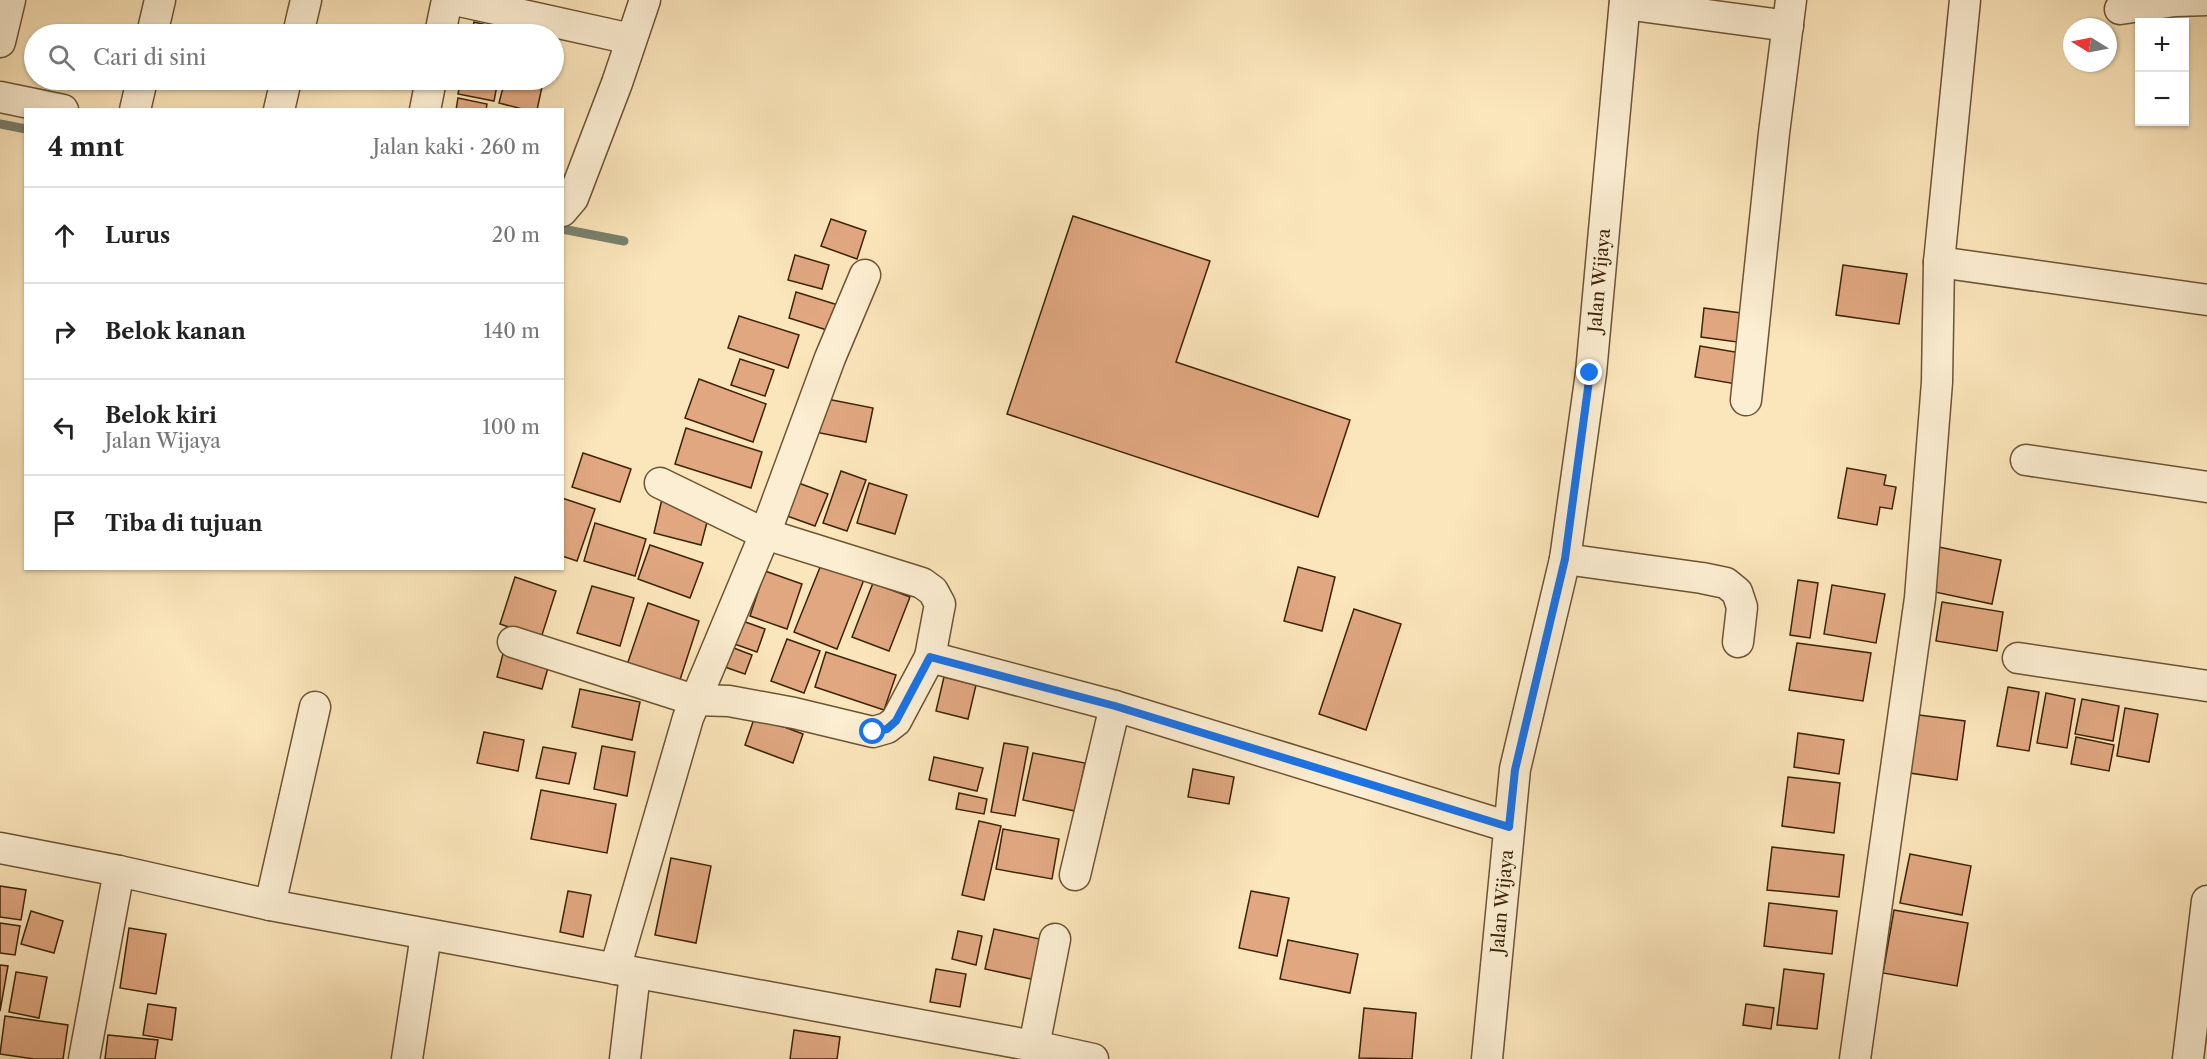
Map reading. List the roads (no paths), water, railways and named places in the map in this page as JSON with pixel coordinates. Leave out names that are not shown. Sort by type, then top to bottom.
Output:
[{"type":"street","points":[[0,42],[10,0]]},
{"type":"street","points":[[154,24],[159,0]]},
{"type":"street","points":[[300,24],[306,0]]},
{"type":"street","points":[[442,24],[447,0]]},
{"type":"street","points":[[454,0],[563,24]]},
{"type":"street","points":[[564,209],[573,198],[617,84],[645,0]]},
{"type":"street","points":[[1855,1059],[1920,598],[1937,382],[1939,262],[1965,0]]},
{"type":"street","points":[[2121,9],[2175,1],[2207,0]]},
{"type":"street","points":[[1625,2],[1789,13],[1746,400]]},
{"type":"street","name":"Jalan Wijaya","points":[[1487,1059],[1515,770],[1565,559],[1590,373],[1625,2]]},
{"type":"street","points":[[564,24],[631,39]]},
{"type":"street","points":[[135,108],[140,90]]},
{"type":"street","points":[[279,108],[284,90]]},
{"type":"street","points":[[425,108],[429,90]]},
{"type":"street","points":[[0,97],[53,108]]},
{"type":"street","points":[[1939,262],[2207,300]]},
{"type":"street","points":[[625,1059],[625,971],[694,700],[765,534],[830,358],[865,275]]},
{"type":"street","points":[[2026,460],[2207,487]]},
{"type":"street","points":[[513,642],[694,700],[729,701],[794,713],[873,732],[887,729],[896,721],[930,657],[940,604],[933,591],[922,583],[765,534],[660,483]]},
{"type":"street","points":[[1565,559],[1726,583],[1737,592],[1742,607],[1738,642]]},
{"type":"street","points":[[930,657],[1115,706],[1509,827]]},
{"type":"street","points":[[2018,658],[2207,686]]},
{"type":"street","points":[[270,905],[315,706]]},
{"type":"street","points":[[1076,875],[1115,706]]},
{"type":"street","points":[[0,848],[119,871],[270,905],[625,971],[959,1046],[1051,1052],[1093,1059]]},
{"type":"street","points":[[84,1059],[119,871]]},
{"type":"street","points":[[2188,1059],[2206,912]]},
{"type":"street","points":[[407,1059],[426,934]]},
{"type":"street","points":[[1051,1052],[1055,939]]},
{"type":"waterway","points":[[0,124],[24,129]]},
{"type":"waterway","points":[[564,229],[624,241]]}]
